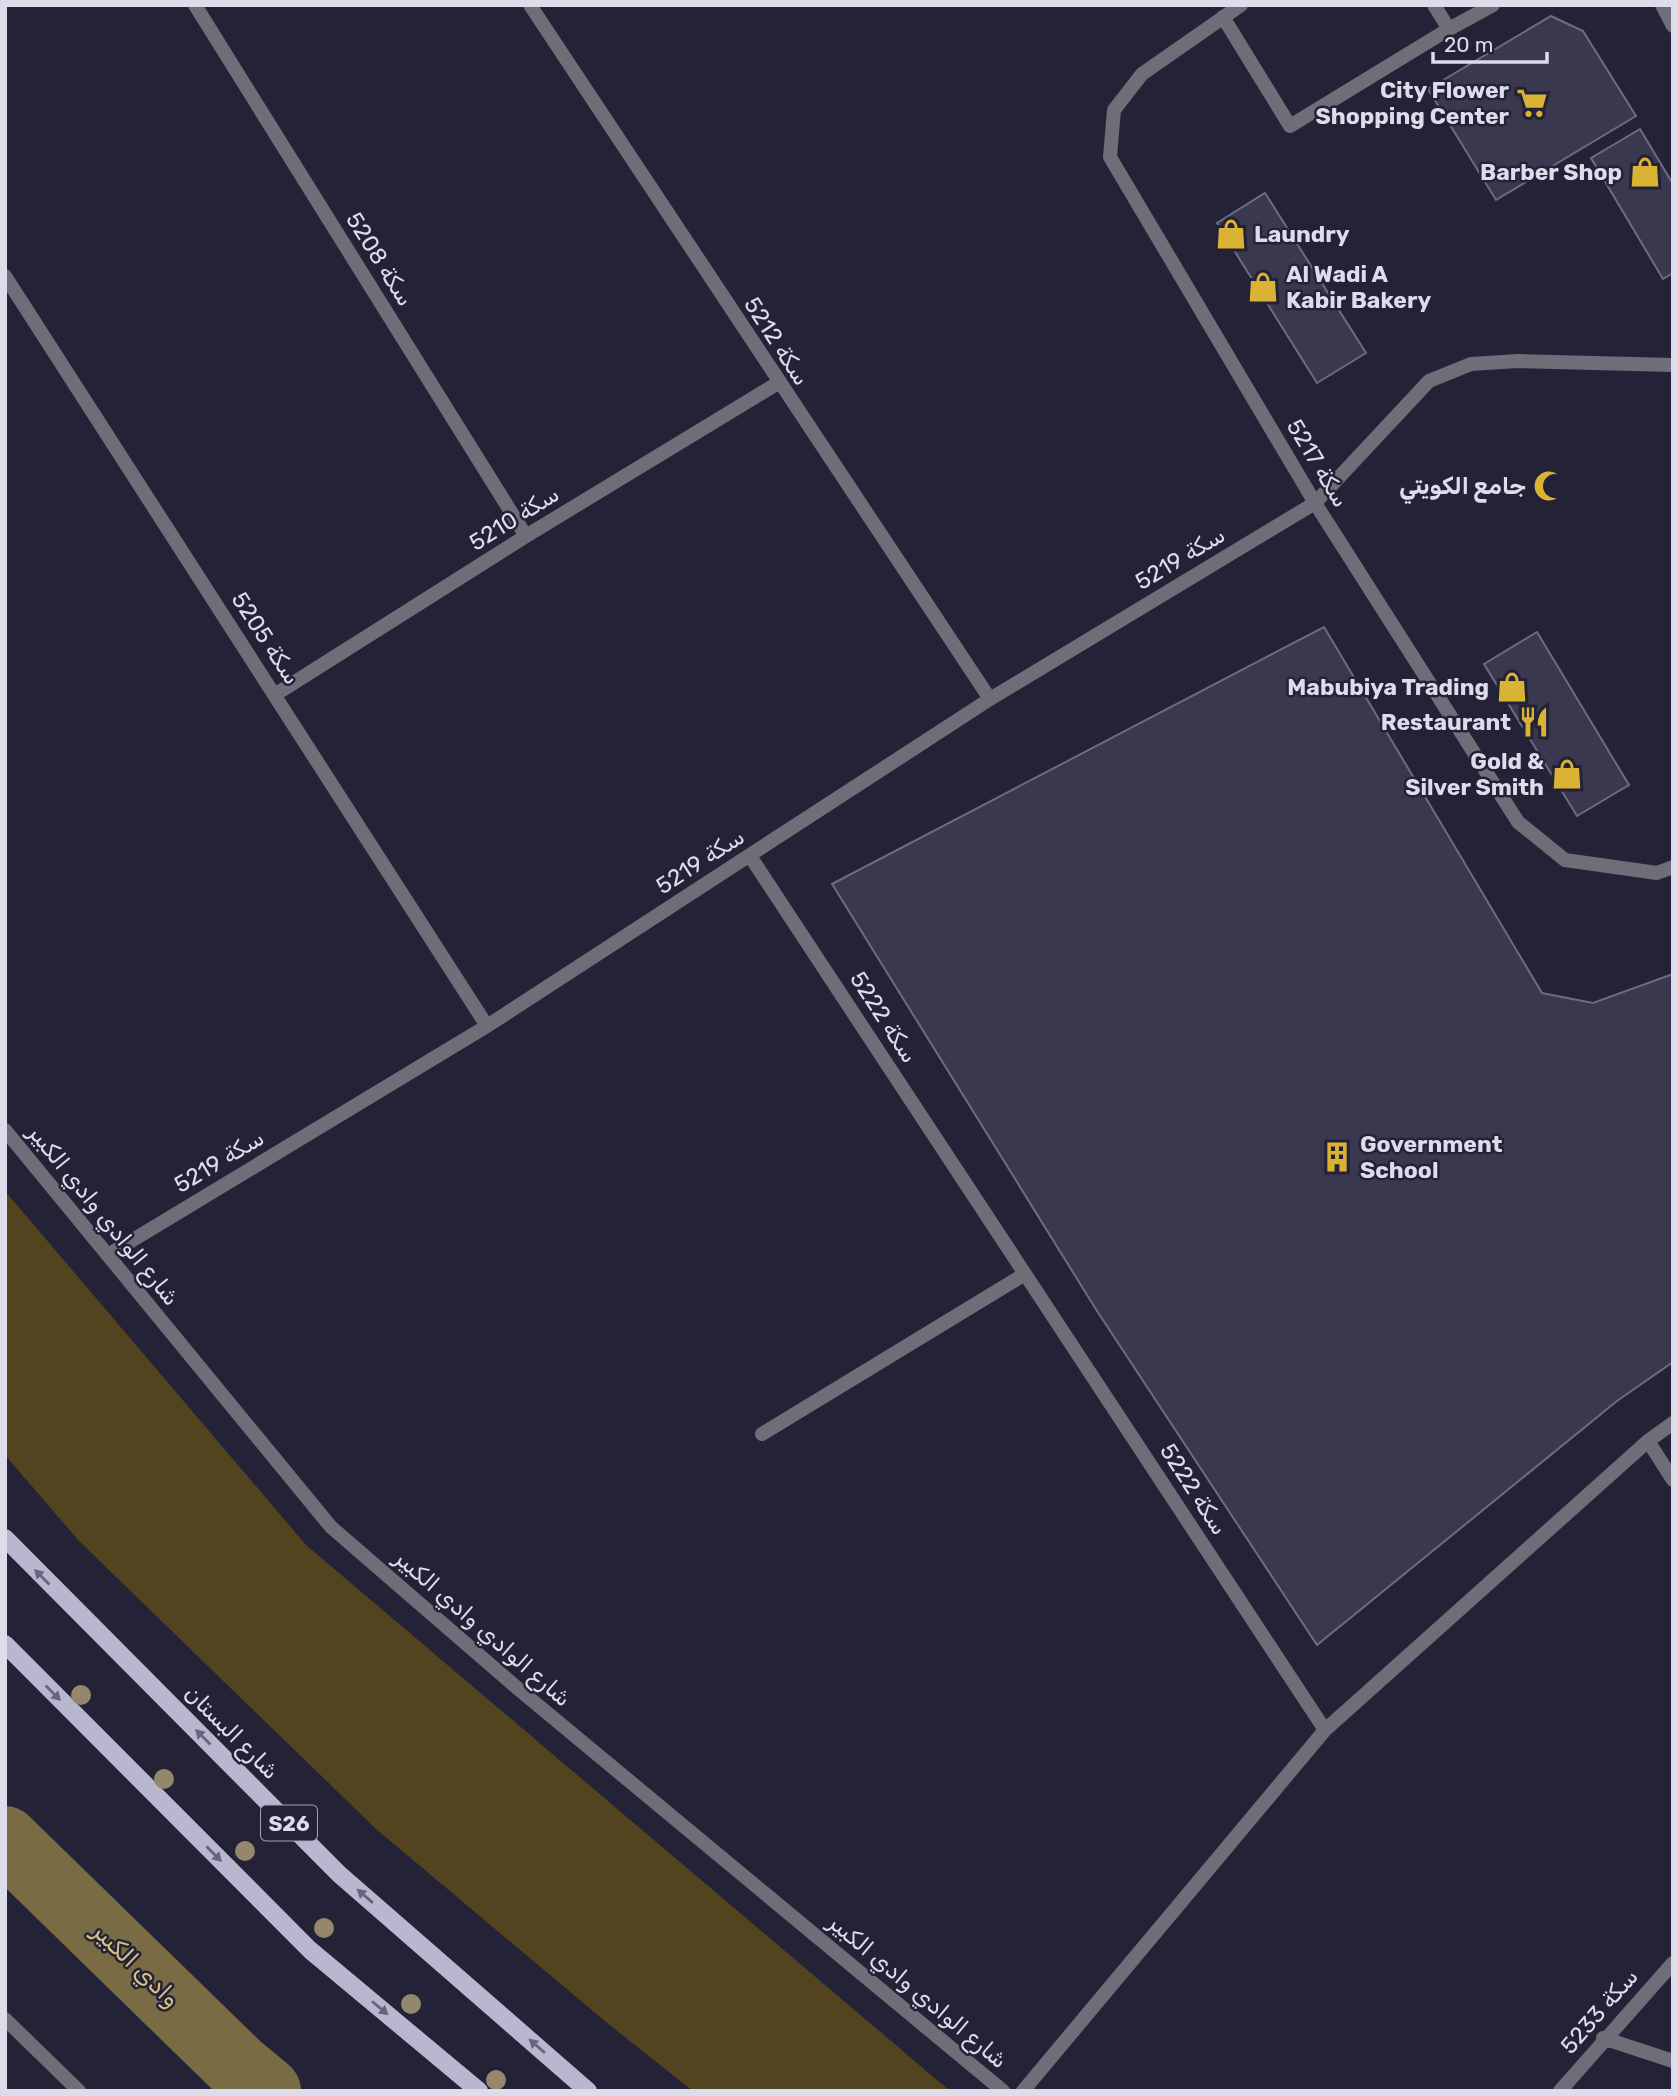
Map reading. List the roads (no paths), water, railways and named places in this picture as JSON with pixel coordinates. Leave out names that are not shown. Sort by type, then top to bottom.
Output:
[{"type":"main road","name":"شارع البستان","points":[[5,1538],[339,1874],[588,2091]]},
{"type":"main road","points":[[5,1644],[310,1950],[479,2091]]},
{"type":"street","name":"سكة 5208","points":[[195,5],[526,536]]},
{"type":"street","name":"سكة 5212","points":[[530,5],[778,383],[990,699]]},
{"type":"street","name":"سكة 5217","points":[[1241,5],[1142,74],[1114,110],[1110,157],[1315,503],[1518,822],[1565,860],[1657,873],[1673,867]]},
{"type":"street","points":[[1434,5],[1449,29]]},
{"type":"street","points":[[1223,18],[1290,126],[1493,5]]},
{"type":"street","points":[[1662,5],[1673,26]]},
{"type":"street","name":"سكة 5205","points":[[5,276],[487,1026]]},
{"type":"street","name":"سكة 5219","points":[[108,1255],[487,1026],[990,699],[1315,503],[1429,382],[1471,364],[1518,361],[1673,365]]},
{"type":"street","name":"سكة 5210","points":[[276,694],[526,536],[778,383]]},
{"type":"street","name":"سكة 5222","points":[[750,856],[1325,1730]]},
{"type":"street","name":"شارع الوادي وادي الكبير","points":[[5,1130],[331,1527],[522,1692],[1003,2091]]},
{"type":"street","points":[[762,1434],[1025,1273]]},
{"type":"street","points":[[1023,2091],[1325,1730],[1648,1441],[1673,1423]]},
{"type":"street","points":[[1648,1441],[1673,1480]]},
{"type":"street","name":"سكة 5233","points":[[1560,2091],[1603,2038],[1673,1963]]},
{"type":"street","points":[[5,2019],[79,2091]]},
{"type":"street","points":[[1603,2038],[1673,2061]]},
{"type":"waterway","name":"وادي الكبير","points":[[5,1840],[238,2067],[267,2091]]},
{"type":"place","name":"City Flower Shopping Center","points":[[1532,103]]},
{"type":"place","name":"Barber Shop","points":[[1645,172]]},
{"type":"place","name":"Laundry","points":[[1231,234]]},
{"type":"place","name":"Al Wadi A Kabir Bakery","points":[[1263,287]]},
{"type":"place","name":"جامع الكويتي","points":[[1549,486]]},
{"type":"place","name":"Mabubiya Trading","points":[[1512,687]]},
{"type":"place","name":"Restaurant","points":[[1534,722]]},
{"type":"place","name":"Gold & Silver Smith","points":[[1567,774]]},
{"type":"place","name":"Government School","points":[[1337,1157]]}]
